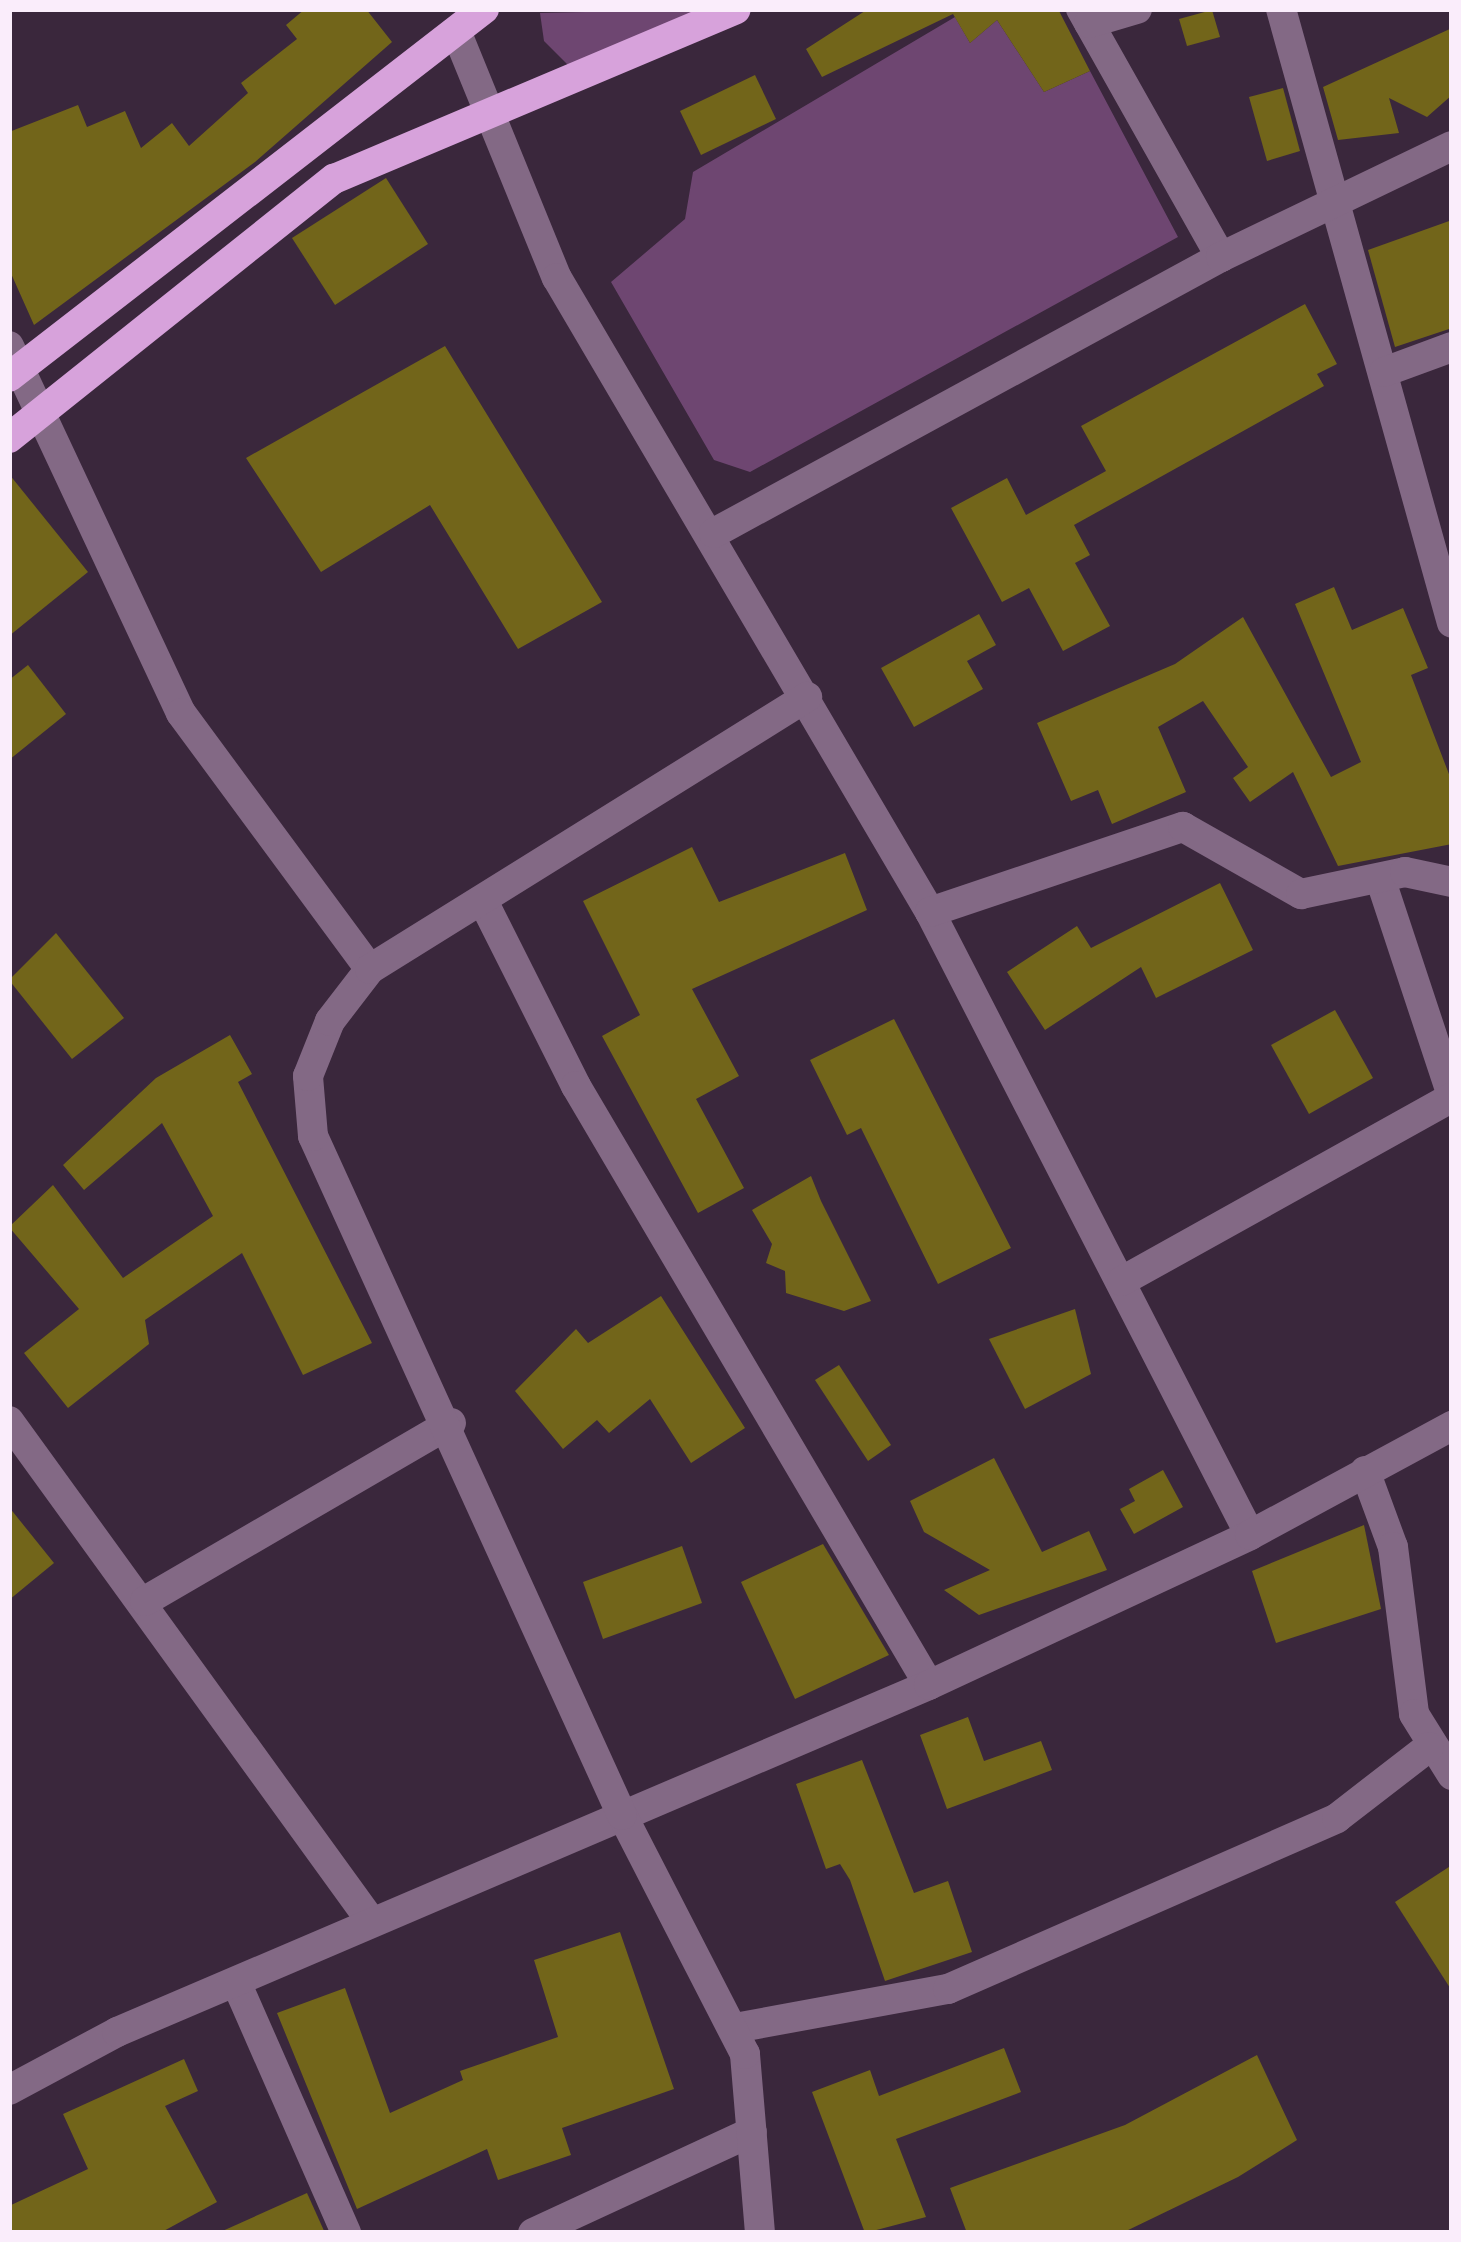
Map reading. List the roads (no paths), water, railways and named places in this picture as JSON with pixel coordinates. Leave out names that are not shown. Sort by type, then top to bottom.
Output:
[{"type":"main road","points":[[12,364],[458,36],[484,9]]},
{"type":"main road","points":[[9,439],[334,179],[736,9]]},
{"type":"street","points":[[1137,9],[1085,16],[1221,257]]},
{"type":"street","points":[[1281,9],[1452,623]]},
{"type":"street","points":[[458,36],[484,114],[557,278],[713,533],[930,912],[1250,1535]]},
{"type":"street","points":[[713,533],[1221,257],[1452,146]]},
{"type":"street","points":[[1384,372],[1452,347]]},
{"type":"street","points":[[12,364],[181,713],[370,970]]},
{"type":"street","points":[[760,2233],[752,2132],[735,2028],[622,1815],[451,1423],[313,1136],[308,1076],[330,1021],[370,970],[807,697]]},
{"type":"street","points":[[930,912],[1183,827],[1301,894],[1379,878],[1452,882]]},
{"type":"street","points":[[1122,1281],[1452,1096],[1379,878]]},
{"type":"street","points":[[483,901],[576,1086],[929,1685]]},
{"type":"street","points":[[9,1420],[145,1601],[371,1921]]},
{"type":"street","points":[[145,1601],[451,1423]]},
{"type":"street","points":[[9,2090],[371,1921],[929,1685],[1250,1535],[1452,1426]]},
{"type":"street","points":[[1365,1472],[1393,1547],[1414,1714],[1429,1747],[1452,1775]]},
{"type":"street","points":[[735,2028],[948,1989],[1337,1818],[1429,1747]]},
{"type":"street","points":[[236,1982],[346,2233]]},
{"type":"street","points":[[533,2233],[752,2132]]}]
